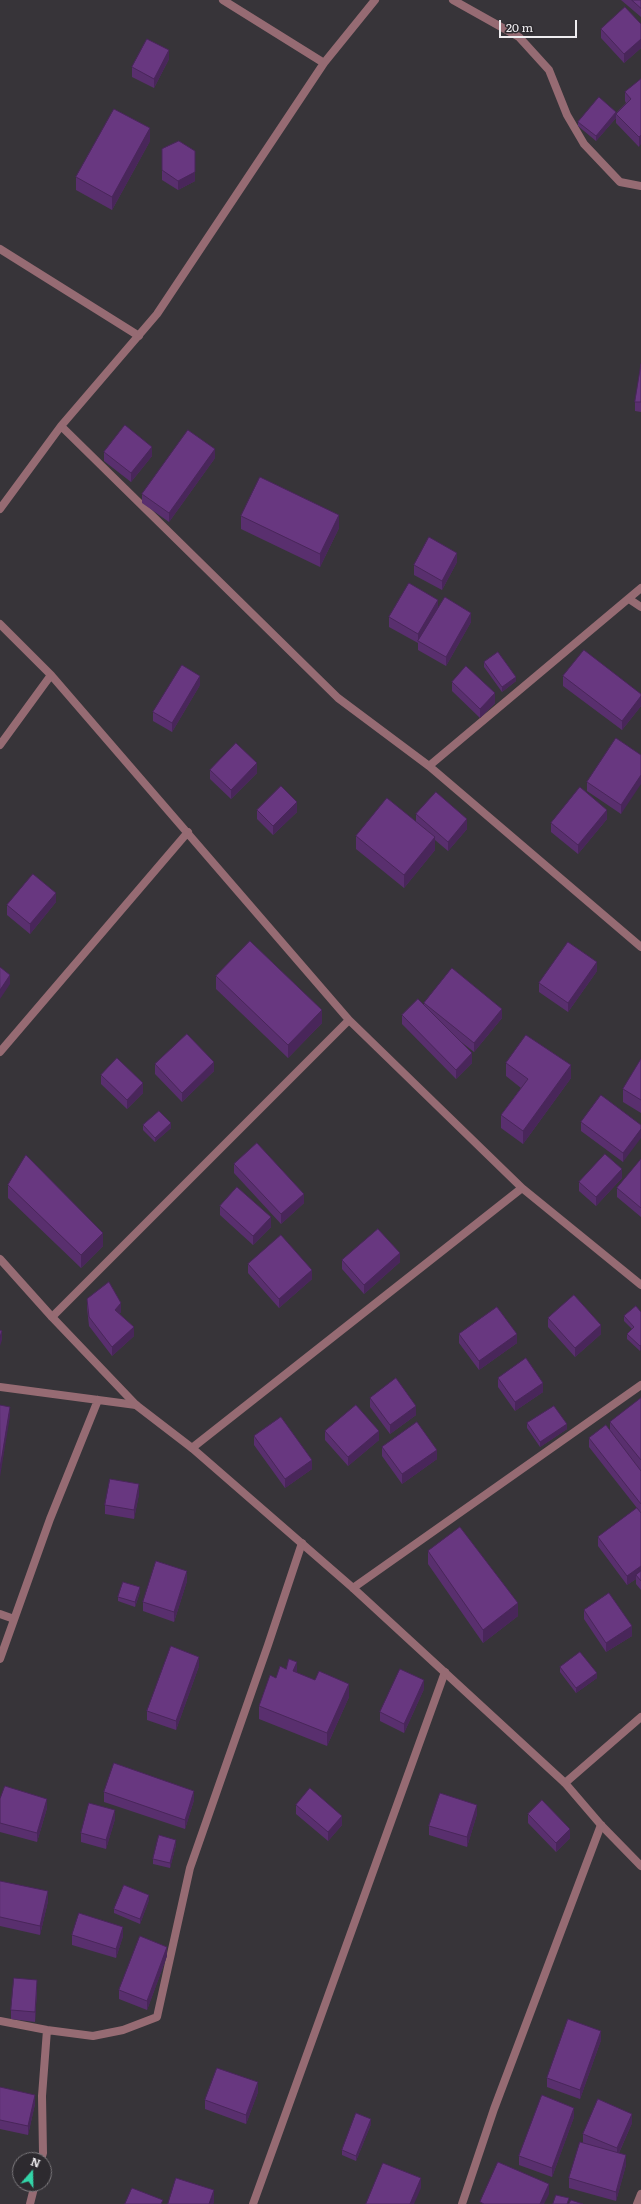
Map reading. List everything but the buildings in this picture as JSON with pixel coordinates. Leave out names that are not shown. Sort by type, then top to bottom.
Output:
[{"type":"street","points":[[223,0],[324,63]]},
{"type":"street","points":[[0,509],[61,426],[157,314],[324,63],[375,0]]},
{"type":"street","points":[[453,0],[519,37],[549,70],[567,115],[584,144],[620,182],[641,186]]},
{"type":"street","points":[[0,249],[138,336]]},
{"type":"street","points":[[61,426],[338,698],[429,766],[641,947]]},
{"type":"street","points":[[429,766],[641,588]]},
{"type":"street","points":[[629,599],[641,607]]},
{"type":"street","points":[[0,624],[51,676],[188,832],[349,1020],[522,1188],[641,1285]]},
{"type":"street","points":[[0,745],[51,676]]},
{"type":"street","points":[[0,1052],[188,832]]},
{"type":"street","points":[[52,1317],[349,1020]]},
{"type":"street","points":[[192,1448],[522,1188]]},
{"type":"street","points":[[0,1259],[52,1317],[136,1405],[192,1448],[353,1588],[565,1783],[601,1825],[641,1866]]},
{"type":"street","points":[[353,1588],[641,1385]]},
{"type":"street","points":[[0,1387],[136,1405]]},
{"type":"street","points":[[0,1659],[50,1519],[98,1400]]},
{"type":"street","points":[[0,2021],[46,2030],[93,2036],[123,2030],[156,2017],[190,1868],[302,1543]]},
{"type":"street","points":[[0,1614],[14,1619]]},
{"type":"street","points":[[253,2204],[445,1672]]},
{"type":"street","points":[[565,1783],[641,1717]]},
{"type":"street","points":[[462,2204],[494,2109],[601,1825]]},
{"type":"street","points":[[41,2152],[42,2096],[46,2030]]},
{"type":"street","points":[[30,2204],[33,2192]]},
{"type":"street","points":[[637,2204],[641,2194]]}]
